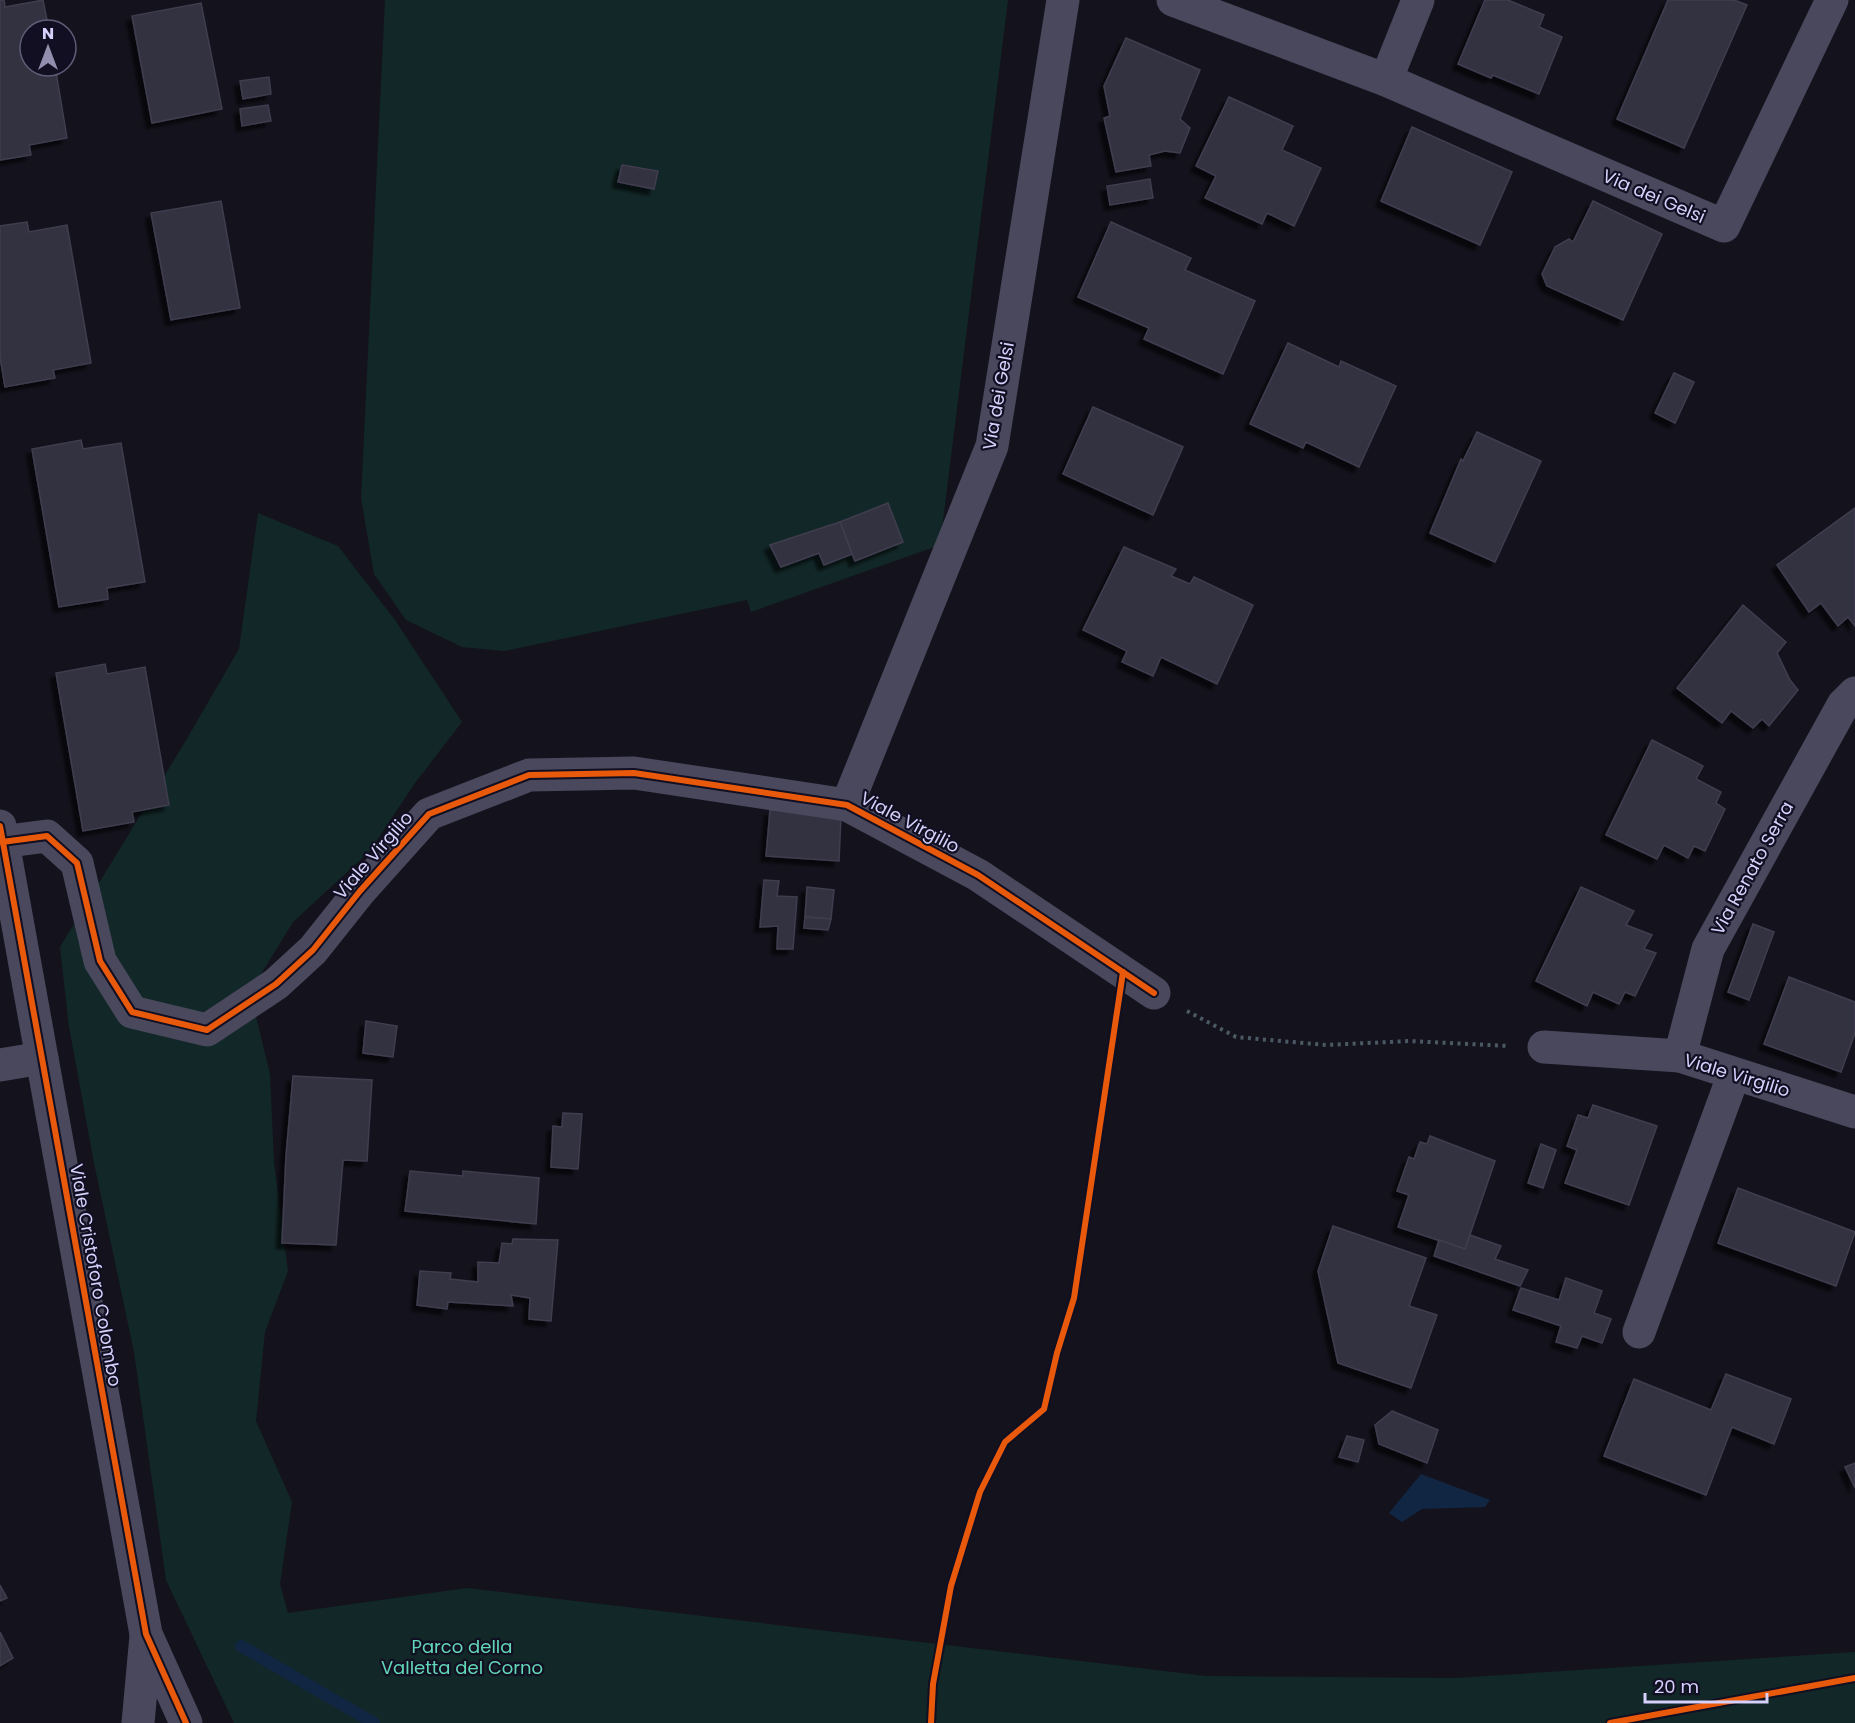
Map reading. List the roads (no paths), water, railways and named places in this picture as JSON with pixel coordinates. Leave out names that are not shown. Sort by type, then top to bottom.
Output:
[{"type":"street","name":"Via dei Gelsi","points":[[847,805],[992,446],[1063,0]]},
{"type":"street","name":"Via dei Gelsi","points":[[1173,0],[1386,80],[1724,226],[1832,0]]},
{"type":"street","points":[[1386,80],[1418,0]]},
{"type":"street","name":"Via Renato Serra","points":[[1680,1056],[1708,948],[1843,705],[1855,693]]},
{"type":"street","name":"Viale Virgilio","points":[[1,834],[47,836],[77,863],[100,961],[132,1012],[207,1030],[276,984],[313,950],[360,891],[429,814],[529,775],[634,773],[847,805],[978,875],[1154,993]]},
{"type":"street","name":"Viale Cristoforo Colombo","points":[[1,834],[146,1634],[186,1723]]},
{"type":"street","name":"Viale Virgilio","points":[[1544,1047],[1680,1056],[1855,1112]]},
{"type":"street","points":[[0,1065],[42,1058]]},
{"type":"street","points":[[1639,1332],[1734,1074]]},
{"type":"street","name":"Viale Cristoforo Colombo","points":[[138,1723],[146,1634]]},
{"type":"water","points":[[1421,1474],[1490,1500],[1485,1507],[1422,1509],[1402,1522],[1389,1513]]},
{"type":"waterway","points":[[241,1646],[374,1723]]},
{"type":"park label","name":"Parco della Valletta del Corno","points":[[462,1656]]}]
